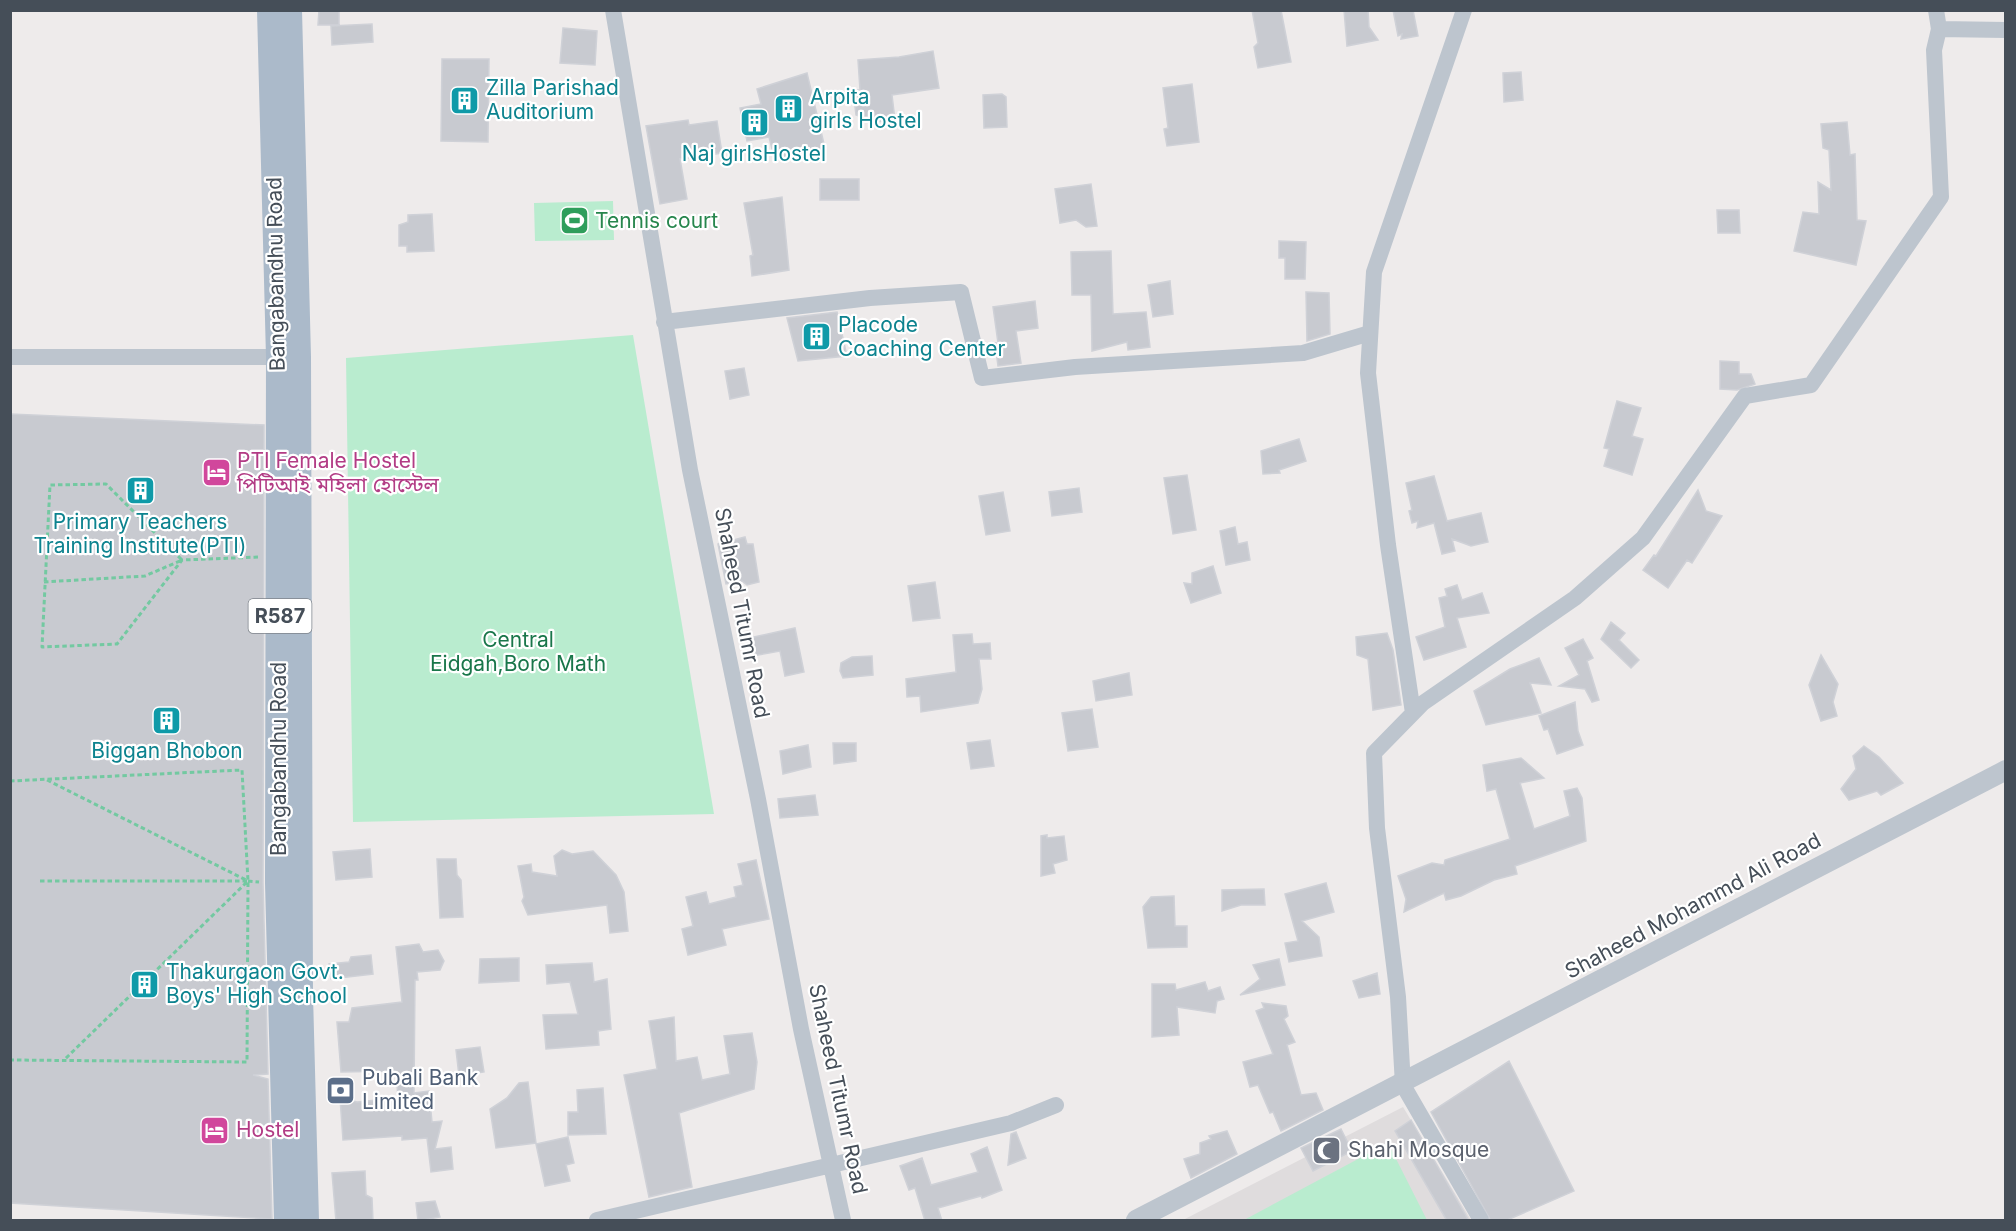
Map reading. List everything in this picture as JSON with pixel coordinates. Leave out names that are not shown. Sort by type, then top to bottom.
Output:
[{"type":"main road","name":"Bangabandhu Road","points":[[270,10],[288,357],[279,557],[278,883],[287,1221]]},
{"type":"main road","name":"Bangabandhu Road","points":[[289,10],[288,357],[306,1221]]},
{"type":"street","name":"Shaheed Titumr Road","points":[[613,10],[664,322],[713,587],[843,1221]]},
{"type":"street","points":[[1413,713],[1388,545],[1368,373],[1374,272],[1464,10]]},
{"type":"street","points":[[1481,1221],[1403,1085],[1398,998],[1377,828],[1374,753],[1423,703],[1575,598],[1643,538],[1745,396],[1811,385],[1941,197],[1934,50],[1939,29],[1936,10]]},
{"type":"street","points":[[1939,29],[2006,30]]},
{"type":"street","points":[[664,322],[870,298],[961,292],[982,378],[1075,367],[1303,353],[1370,333]]},
{"type":"street","points":[[10,357],[288,357]]},
{"type":"street","name":"Shaheed Mohammd Ali Road","points":[[1136,1221],[1157,1216],[2006,770]]},
{"type":"street","points":[[597,1221],[1011,1123],[1056,1105]]},
{"type":"path","points":[[106,484],[182,560],[117,644],[42,647],[50,485],[106,484]]},
{"type":"path","points":[[44,582],[145,576],[182,560],[279,557]]},
{"type":"path","points":[[10,781],[242,770],[248,881],[247,1062],[10,1060]]},
{"type":"path","points":[[46,779],[248,881]]},
{"type":"path","points":[[40,881],[248,881]]},
{"type":"path","points":[[63,1061],[248,881]]},
{"type":"shaded area","points":[[1403,1107],[1471,1220],[1183,1220]]},
{"type":"green space","name":"Tennis court","points":[[613,201],[614,240],[535,241],[534,203]]},
{"type":"green space","name":"Central Eidgah,Boro Math","points":[[633,335],[714,814],[353,822],[346,358]]},
{"type":"green space","points":[[1388,1143],[1427,1220],[1244,1220]]},
{"type":"building","points":[[319,10],[339,10],[339,25],[318,25]]},
{"type":"building","points":[[1252,10],[1281,10],[1291,62],[1258,68],[1254,47],[1258,43]]},
{"type":"building","points":[[1344,10],[1368,10],[1369,27],[1378,40],[1347,46]]},
{"type":"building","points":[[1393,10],[1413,10],[1418,36],[1401,39],[1402,34],[1398,36]]},
{"type":"building","points":[[372,24],[373,42],[332,45],[331,26]]},
{"type":"building","points":[[563,28],[597,31],[595,65],[560,63]]},
{"type":"building","points":[[933,51],[939,88],[892,95],[895,120],[875,122],[856,115],[853,90],[860,90],[858,60],[899,57]]},
{"type":"building","name":"Zilla Parishad Auditorium","points":[[442,59],[489,59],[488,142],[441,141]]},
{"type":"building","points":[[1521,72],[1523,100],[1504,102],[1503,73]]},
{"type":"building","name":"Arpita girls Hostel","points":[[807,73],[825,148],[775,161],[769,137],[747,141],[740,108],[761,104],[757,89]]},
{"type":"building","points":[[1192,84],[1199,142],[1167,146],[1164,129],[1168,128],[1163,88]]},
{"type":"building","points":[[1002,94],[1006,97],[1007,127],[984,128],[983,95]]},
{"type":"building","points":[[688,120],[689,125],[717,121],[722,153],[680,159],[687,199],[660,204],[646,126]]},
{"type":"building","points":[[1847,122],[1850,155],[1855,154],[1857,220],[1866,221],[1856,265],[1794,251],[1803,212],[1819,214],[1818,182],[1831,190],[1829,150],[1823,148],[1821,124]]},
{"type":"building","points":[[820,179],[859,179],[859,200],[820,200]]},
{"type":"building","points":[[1091,184],[1097,226],[1086,227],[1076,220],[1060,223],[1055,189]]},
{"type":"building","points":[[782,197],[789,270],[752,276],[750,256],[753,255],[744,203]]},
{"type":"building","points":[[1717,210],[1739,210],[1740,233],[1718,233]]},
{"type":"building","points":[[432,214],[434,251],[407,252],[407,246],[399,246],[399,225],[408,222],[408,215]]},
{"type":"building","points":[[1279,241],[1306,242],[1305,279],[1285,279],[1285,258],[1279,258]]},
{"type":"building","points":[[1111,251],[1113,314],[1146,312],[1150,347],[1128,350],[1127,342],[1092,351],[1091,295],[1072,295],[1071,252]]},
{"type":"building","points":[[1170,281],[1173,314],[1153,317],[1148,285]]},
{"type":"building","points":[[1306,292],[1329,293],[1330,334],[1307,341]]},
{"type":"building","points":[[1035,301],[1038,328],[1016,331],[1021,363],[998,366],[995,343],[998,343],[993,307]]},
{"type":"building","name":"Placode Coaching Center","points":[[837,312],[847,356],[798,361],[787,318]]},
{"type":"building","points":[[1720,361],[1739,362],[1739,374],[1751,374],[1755,384],[1737,390],[1720,389]]},
{"type":"building","points":[[744,368],[749,395],[730,399],[725,371]]},
{"type":"building","points":[[1617,401],[1641,408],[1632,436],[1643,439],[1632,475],[1604,466],[1609,449],[1604,448]]},
{"type":"building","name":"Thakurgaon Govt. Boys' High School","points":[[10,414],[264,425],[263,883],[268,1074],[253,1075],[268,1079],[272,1219],[10,1203]]},
{"type":"building","points":[[1299,439],[1306,461],[1279,470],[1280,473],[1263,474],[1261,451]]},
{"type":"building","points":[[1187,475],[1196,530],[1173,534],[1164,478]]},
{"type":"building","points":[[1434,476],[1447,521],[1481,513],[1488,542],[1471,546],[1452,539],[1455,551],[1442,554],[1434,523],[1417,528],[1418,521],[1412,523],[1409,511],[1412,510],[1406,483]]},
{"type":"building","points":[[1079,488],[1082,512],[1052,516],[1049,492]]},
{"type":"building","points":[[1698,490],[1706,511],[1722,516],[1692,563],[1687,560],[1668,588],[1643,570],[1654,555],[1656,556]]},
{"type":"building","points":[[1003,492],[1010,531],[986,535],[979,496]]},
{"type":"building","points":[[1235,527],[1238,544],[1247,542],[1250,560],[1226,565],[1220,531]]},
{"type":"building","points":[[745,537],[747,544],[753,544],[759,582],[747,585],[742,581],[726,584],[718,544]]},
{"type":"building","points":[[1213,566],[1221,593],[1191,603],[1184,583],[1192,584],[1192,573]]},
{"type":"building","points":[[935,582],[940,618],[913,621],[908,586]]},
{"type":"building","points":[[1457,585],[1462,600],[1482,593],[1489,613],[1457,618],[1466,647],[1424,660],[1416,637],[1445,627],[1439,598],[1447,596],[1445,589]]},
{"type":"building","points":[[1611,622],[1625,633],[1619,640],[1639,660],[1631,668],[1601,639]]},
{"type":"building","points":[[795,628],[804,672],[785,676],[780,651],[753,656],[749,638]]},
{"type":"building","points":[[1387,633],[1393,650],[1401,705],[1373,710],[1368,659],[1357,655],[1356,637]]},
{"type":"building","points":[[972,634],[973,644],[990,643],[991,659],[979,659],[982,689],[978,703],[921,712],[920,696],[907,697],[906,679],[956,672],[953,635]]},
{"type":"building","points":[[1583,639],[1593,658],[1587,661],[1599,700],[1592,702],[1585,689],[1559,686],[1579,675],[1565,648]]},
{"type":"building","points":[[1821,655],[1838,684],[1833,702],[1837,716],[1821,721],[1809,685]]},
{"type":"building","points":[[872,656],[873,675],[843,678],[840,671],[841,663],[852,657]]},
{"type":"building","points":[[1539,658],[1551,685],[1530,683],[1541,713],[1486,725],[1474,691],[1510,669]]},
{"type":"building","points":[[1129,673],[1132,695],[1096,701],[1093,681]]},
{"type":"building","points":[[1575,702],[1578,731],[1583,745],[1557,754],[1548,729],[1544,730],[1539,716]]},
{"type":"building","points":[[1092,709],[1098,747],[1068,751],[1062,713]]},
{"type":"building","points":[[990,740],[994,766],[971,769],[967,743]]},
{"type":"building","points":[[833,743],[856,743],[856,761],[834,764]]},
{"type":"building","points":[[808,745],[811,767],[783,774],[780,751]]},
{"type":"building","points":[[1864,746],[1879,757],[1903,783],[1881,795],[1877,791],[1849,800],[1841,789],[1856,769],[1853,756]]},
{"type":"building","points":[[1521,758],[1544,778],[1520,783],[1534,829],[1570,816],[1564,791],[1577,788],[1582,798],[1586,841],[1515,866],[1517,874],[1494,880],[1461,896],[1446,900],[1444,893],[1404,912],[1406,899],[1398,876],[1432,863],[1444,865],[1445,860],[1510,839],[1496,789],[1487,791],[1483,765]]},
{"type":"building","points":[[815,795],[818,815],[780,818],[778,799]]},
{"type":"building","points":[[1047,835],[1047,838],[1064,836],[1067,860],[1053,864],[1055,873],[1041,876],[1041,836]]},
{"type":"building","points":[[370,849],[372,877],[336,880],[333,852]]},
{"type":"building","points":[[562,850],[572,854],[593,851],[616,875],[624,892],[628,931],[610,933],[607,905],[528,915],[522,901],[524,897],[518,866],[531,864],[532,872],[557,876],[554,856]]},
{"type":"building","points":[[437,859],[456,859],[457,875],[461,880],[463,917],[440,918]]},
{"type":"building","points":[[756,860],[769,919],[722,929],[726,945],[688,955],[682,929],[693,926],[686,897],[706,892],[709,904],[736,897],[734,887],[743,885],[738,864]]},
{"type":"building","points":[[1326,883],[1334,912],[1302,921],[1319,937],[1322,956],[1289,962],[1285,943],[1298,941],[1285,894]]},
{"type":"building","points":[[1264,889],[1265,905],[1241,905],[1222,911],[1222,890]]},
{"type":"building","points":[[1174,896],[1175,926],[1187,926],[1187,947],[1148,948],[1143,907],[1151,897]]},
{"type":"building","points":[[419,944],[423,952],[438,950],[444,961],[440,970],[417,972],[418,980],[415,980],[414,1093],[429,1091],[432,1122],[442,1121],[435,1149],[451,1147],[453,1169],[431,1172],[427,1138],[402,1140],[402,1136],[343,1140],[340,1098],[357,1102],[398,1098],[396,1071],[341,1072],[337,1022],[349,1022],[352,1008],[402,1002],[396,947]]},
{"type":"building","points":[[371,955],[373,974],[331,979],[329,964],[349,962],[351,957]]},
{"type":"building","points":[[519,958],[519,981],[479,983],[480,959]]},
{"type":"building","points":[[1279,959],[1285,985],[1240,995],[1260,979],[1253,965]]},
{"type":"building","points":[[592,963],[594,982],[607,979],[611,1029],[598,1031],[599,1045],[546,1049],[543,1015],[578,1014],[570,982],[547,984],[546,965]]},
{"type":"building","points":[[1377,973],[1380,994],[1359,998],[1353,981]]},
{"type":"building","points":[[1205,982],[1208,991],[1220,987],[1224,999],[1217,1001],[1215,1013],[1177,1007],[1179,1035],[1152,1037],[1152,984],[1175,984],[1176,990]]},
{"type":"building","points":[[1262,1003],[1286,1006],[1288,1016],[1284,1019],[1295,1042],[1287,1045],[1301,1095],[1316,1093],[1323,1110],[1281,1131],[1258,1085],[1250,1087],[1243,1062],[1273,1054],[1256,1011],[1264,1008]]},
{"type":"building","points":[[674,1017],[676,1061],[697,1057],[702,1080],[730,1074],[724,1036],[752,1033],[757,1062],[754,1089],[679,1113],[692,1187],[649,1197],[624,1075],[657,1069],[649,1021]]},
{"type":"building","points":[[480,1047],[484,1072],[459,1076],[456,1050]]},
{"type":"building","points":[[1509,1061],[1574,1191],[1505,1221],[1491,1221],[1431,1112]]},
{"type":"building","points":[[528,1082],[536,1143],[496,1148],[490,1109],[507,1098],[519,1083]]},
{"type":"building","points":[[603,1088],[606,1134],[568,1135],[568,1112],[578,1112],[577,1090]]},
{"type":"building","points":[[1411,1120],[1469,1221],[1447,1221],[1395,1131]]},
{"type":"building","name":"Shahi Mosque","points":[[1341,1129],[1352,1151],[1313,1171],[1301,1148]]},
{"type":"building","points":[[1227,1131],[1237,1154],[1191,1178],[1184,1159],[1200,1154],[1200,1143],[1211,1139],[1209,1136]]},
{"type":"building","points":[[1016,1132],[1026,1158],[1008,1165],[1011,1134]]},
{"type":"building","points":[[568,1137],[574,1163],[566,1165],[570,1181],[545,1186],[536,1144]]},
{"type":"building","points":[[987,1147],[1002,1190],[982,1198],[981,1196],[938,1208],[942,1221],[925,1221],[915,1188],[909,1190],[900,1166],[922,1158],[931,1185],[978,1172],[971,1154]]},
{"type":"building","points":[[365,1171],[366,1195],[372,1198],[373,1221],[336,1221],[332,1173]]},
{"type":"building","points":[[435,1201],[440,1217],[418,1221],[416,1203]]},
{"type":"place","name":"Zilla Parishad Auditorium","points":[[465,100]]},
{"type":"place","name":"Arpita girls Hostel","points":[[789,109]]},
{"type":"place","name":"Naj girlsHostel","points":[[754,123]]},
{"type":"place","name":"Tennis court","points":[[574,221]]},
{"type":"place","name":"Placode Coaching Center","points":[[817,337]]},
{"type":"place","name":"PTI Female Hostel পিটিআই মহিলা হোস্টেল","points":[[216,473]]},
{"type":"place","name":"Primary Teachers Training Institute(PTI)","points":[[140,491]]},
{"type":"place","name":"Biggan Bhobon","points":[[167,720]]},
{"type":"place","name":"Thakurgaon Govt. Boys' High School","points":[[145,984]]},
{"type":"place","name":"Pubali Bank Limited","points":[[341,1090]]},
{"type":"place","name":"Hostel","points":[[215,1130]]},
{"type":"place","name":"Shahi Mosque","points":[[1327,1150]]}]
